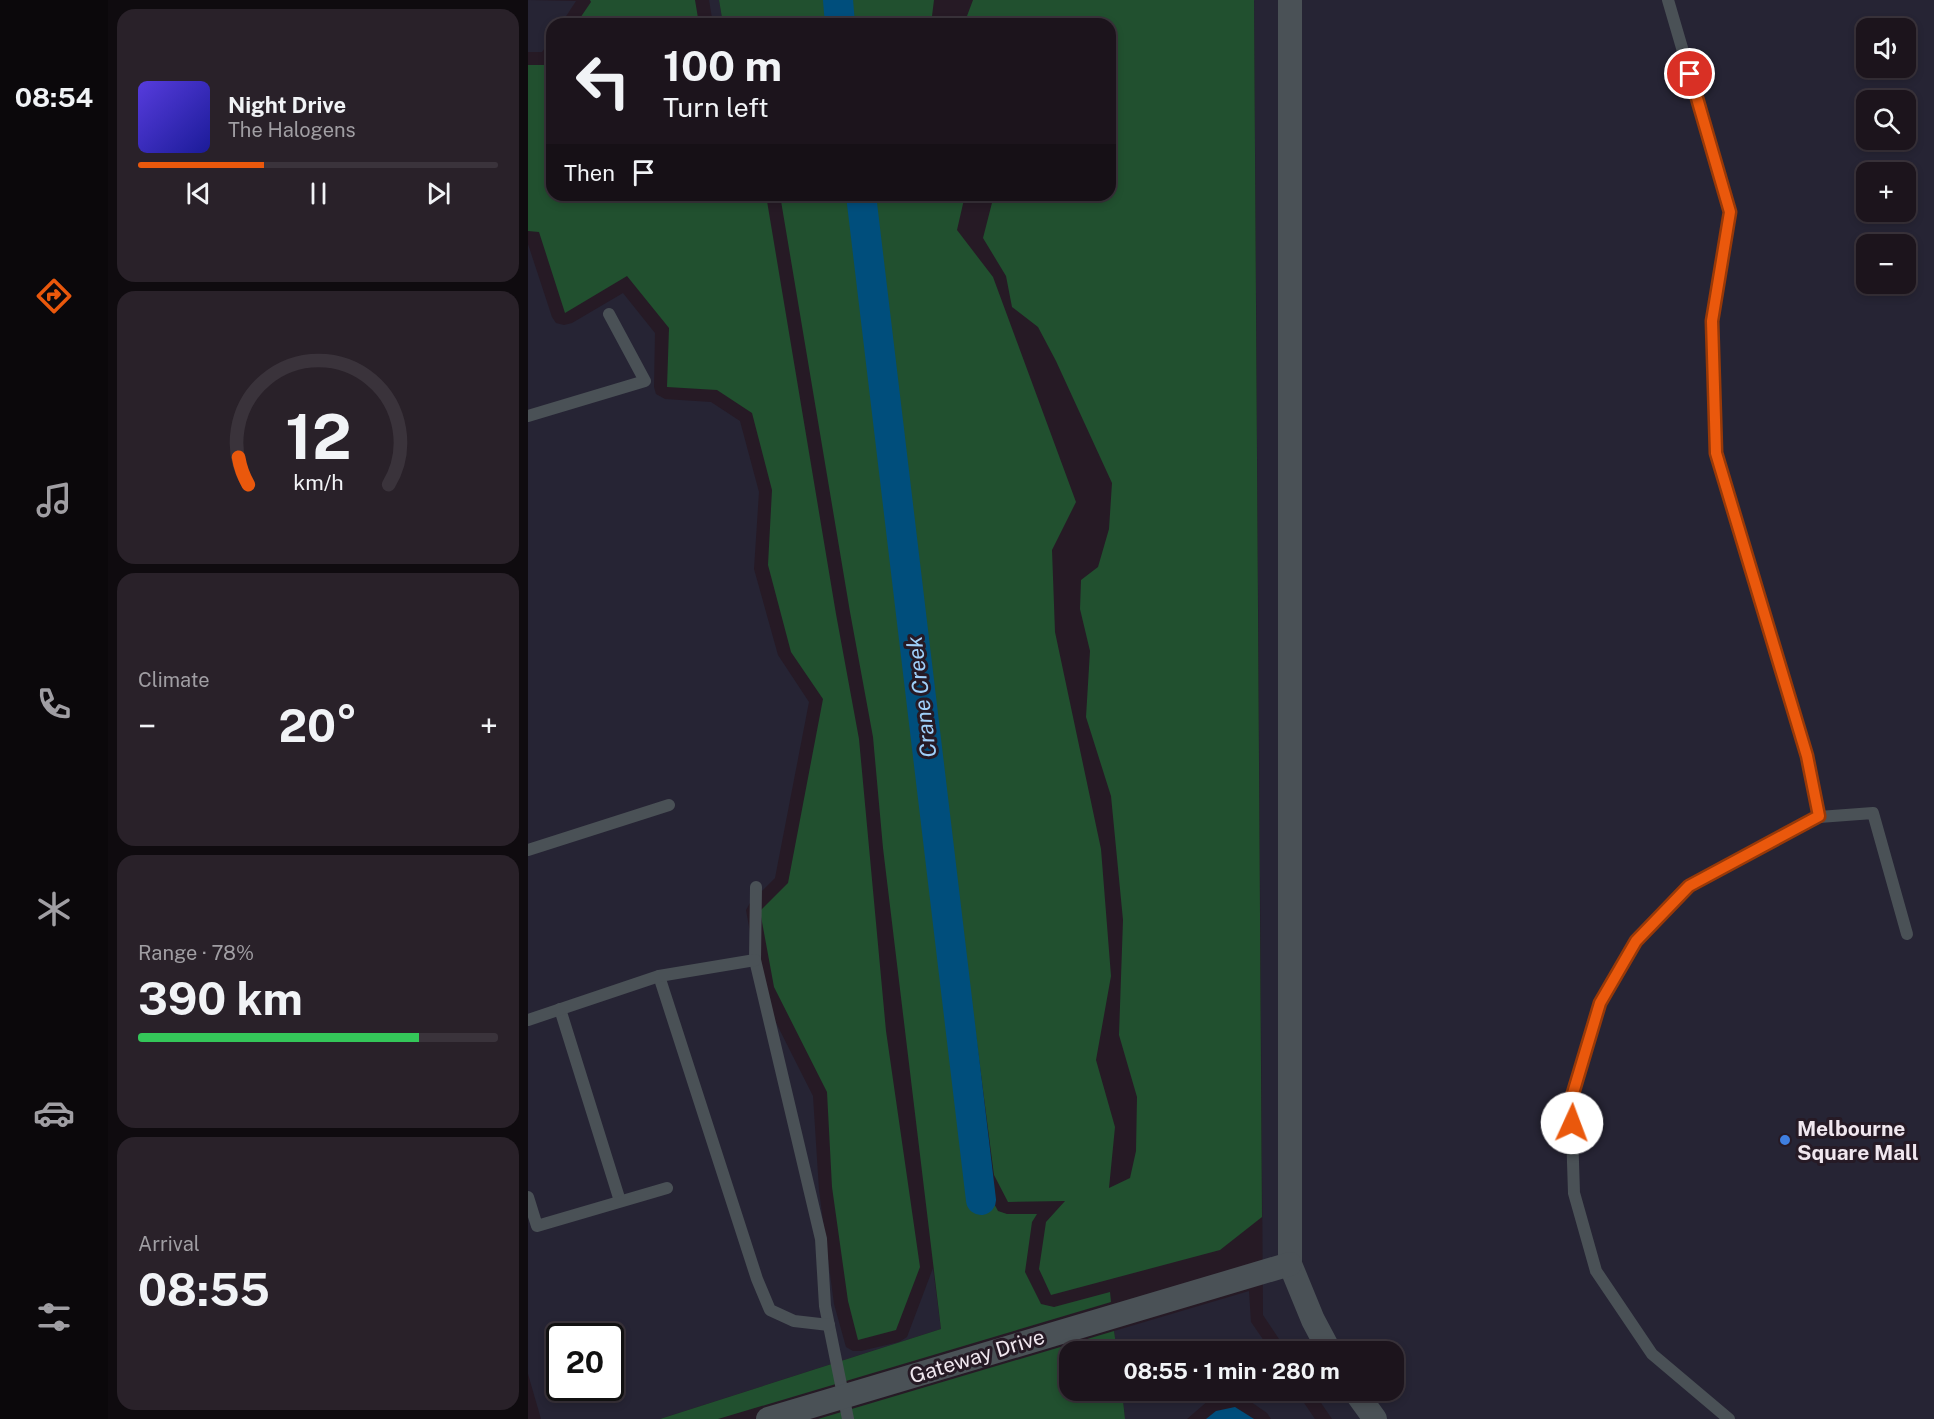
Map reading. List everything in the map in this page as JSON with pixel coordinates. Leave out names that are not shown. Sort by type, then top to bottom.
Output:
[{"type":"street","points":[[1290,0],[1290,1264],[1324,1341]]},
{"type":"street","name":"Gateway Drive","points":[[768,1419],[846,1407],[1290,1264]]},
{"type":"street","points":[[1362,1401],[1374,1419]]},
{"type":"lane","points":[[1668,0],[1730,212],[1712,321],[1716,453],[1807,756],[1819,816]]},
{"type":"lane","points":[[528,416],[645,381],[609,314]]},
{"type":"lane","points":[[528,850],[669,805]]},
{"type":"lane","points":[[1729,1419],[1652,1354],[1596,1271],[1574,1193],[1571,1100],[1600,1003],[1636,941],[1689,886],[1819,816],[1873,813],[1907,934]]},
{"type":"lane","points":[[756,887],[755,960],[821,1239],[825,1306],[846,1407]]},
{"type":"lane","points":[[528,1020],[659,976],[755,960]]},
{"type":"lane","points":[[659,976],[757,1279],[770,1310],[794,1321],[829,1325]]},
{"type":"lane","points":[[560,1009],[620,1201]]},
{"type":"lane","points":[[528,1197],[537,1226],[666,1188]]},
{"type":"shaded area","points":[[528,0],[576,1],[565,18],[546,18],[546,46],[542,52],[528,52]]},
{"type":"shaded area","points":[[709,0],[719,0],[722,18],[712,18]]},
{"type":"shaded area","points":[[1254,0],[1934,0],[1934,1419],[1332,1419],[1320,1401],[1404,1401],[1404,1341],[1280,1341],[1263,1315]]},
{"type":"shaded area","points":[[528,244],[556,323],[564,325],[572,323],[623,293],[655,333],[654,387],[656,394],[665,399],[711,402],[740,421],[759,492],[754,569],[778,655],[809,702],[775,878],[746,910],[761,993],[813,1096],[819,1190],[834,1304],[846,1347],[853,1351],[861,1351],[899,1342],[907,1337],[933,1268],[941,1329],[660,1419],[541,1419],[528,1374]]},
{"type":"shaded area","points":[[1249,1291],[1251,1322],[1264,1341],[1116,1341],[1114,1331]]},
{"type":"shaded area","points":[[1123,1401],[1208,1401],[1187,1419],[1125,1419]]},
{"type":"shaded area","points":[[1250,1401],[1303,1401],[1315,1419],[1271,1419],[1267,1413]]},
{"type":"green space","points":[[590,0],[695,0],[698,18],[580,18],[591,2]]},
{"type":"green space","points":[[719,0],[827,0],[829,18],[722,18]]},
{"type":"green space","points":[[841,0],[934,0],[932,18],[843,18]]},
{"type":"green space","points":[[973,0],[1254,0],[1262,1217],[1220,1250],[1051,1295],[1039,1269],[1046,1222],[1065,1201],[1008,1202],[994,1175],[868,201],[964,201],[957,230],[993,277],[1076,502],[1052,550],[1055,632],[1101,849],[1111,976],[1096,1060],[1115,1127],[1109,1188],[1130,1178],[1136,1151],[1137,1097],[1119,1035],[1123,920],[1111,796],[1086,717],[1090,651],[1080,609],[1081,580],[1098,567],[1109,529],[1112,483],[1056,361],[1038,327],[1012,307],[1006,276],[983,238],[992,201],[1116,201],[1116,18],[966,18]]},
{"type":"green space","points":[[528,65],[546,65],[546,201],[767,201],[859,739],[886,1031],[920,1267],[896,1330],[858,1340],[848,1301],[832,1187],[827,1092],[774,987],[760,911],[788,883],[823,699],[791,652],[768,565],[772,490],[752,413],[717,390],[667,387],[669,328],[627,276],[565,313],[539,232],[528,231]]},
{"type":"green space","points":[[781,201],[853,201],[980,1177],[998,1211],[1007,1214],[1037,1214],[1032,1222],[1025,1272],[1041,1304],[1054,1307],[1110,1292],[1111,1302],[718,1419],[660,1419],[941,1329],[883,848],[873,737]]},
{"type":"green space","points":[[1114,1331],[1116,1341],[1080,1341]]},
{"type":"green space","points":[[1059,1347],[1059,1401],[1123,1401],[1125,1419],[818,1419]]},
{"type":"water","points":[[1235,1407],[1254,1419],[1206,1419],[1216,1411]]},
{"type":"waterway","name":"Crane Creek","points":[[838,0],[840,18]]},
{"type":"waterway","name":"Crane Creek","points":[[862,201],[981,1200]]},
{"type":"place","name":"Melbourne Square Mall","points":[[1785,1140]]},
{"type":"route","points":[[1572,1123],[1571,1100],[1600,1003],[1636,941],[1689,886],[1819,816],[1807,756],[1716,453],[1712,321],[1730,212],[1690,74]]}]
